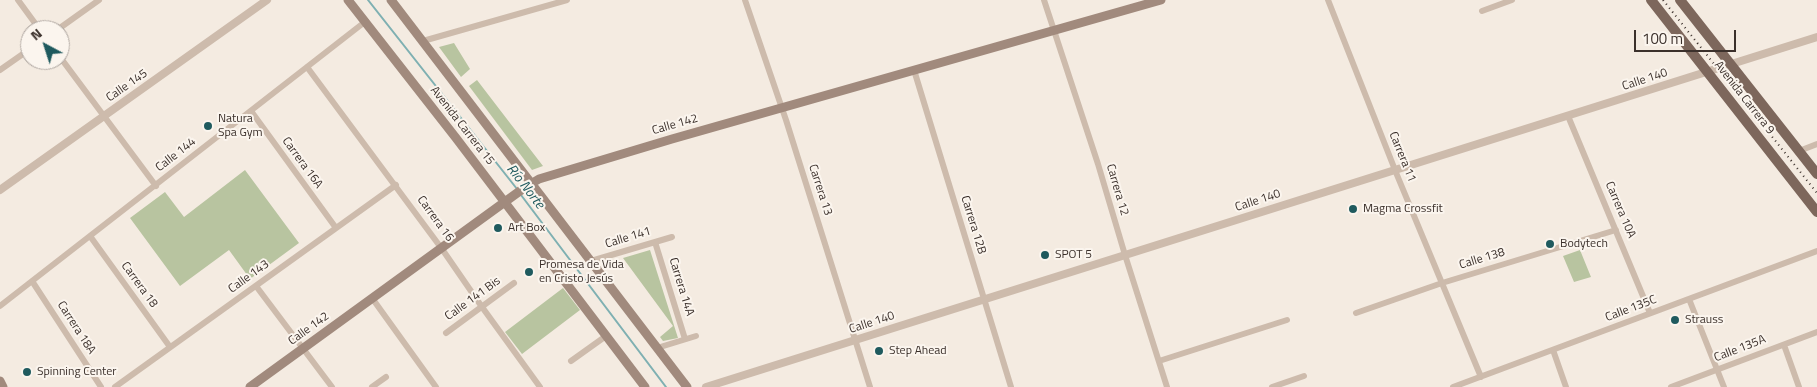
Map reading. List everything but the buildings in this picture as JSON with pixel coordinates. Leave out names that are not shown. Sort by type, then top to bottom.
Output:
[{"type":"main road","name":"Avenida Carrera 15","points":[[348,0],[506,201],[645,387]]},
{"type":"main road","name":"Avenida Carrera 15","points":[[391,0],[529,184],[591,261],[687,387]]},
{"type":"main road","name":"Calle 142","points":[[251,387],[529,184],[561,171],[1161,0]]},
{"type":"main road","name":"Avenida Carrera 9","points":[[1651,0],[1816,212]]},
{"type":"main road","name":"Avenida Carrera 9","points":[[1680,0],[1817,174]]},
{"type":"main road","points":[[0,381],[3,387]]},
{"type":"street","points":[[18,0],[33,20]]},
{"type":"street","points":[[70,21],[99,0]]},
{"type":"street","name":"Calle 145","points":[[0,190],[267,0]]},
{"type":"street","points":[[423,41],[567,0]]},
{"type":"street","name":"Carrera 13","points":[[745,0],[782,108],[870,387]]},
{"type":"street","name":"Carrera 12","points":[[1044,0],[1098,164],[1167,387]]},
{"type":"street","name":"Carrera 11","points":[[1328,0],[1481,377]]},
{"type":"street","points":[[1482,10],[1512,0]]},
{"type":"street","name":"Calle 144","points":[[0,306],[366,21]]},
{"type":"street","name":"Calle 140","points":[[706,387],[1817,37]]},
{"type":"street","points":[[0,70],[20,56]]},
{"type":"street","name":"Carrera 16","points":[[307,67],[396,185],[540,387]]},
{"type":"street","points":[[69,70],[156,186]]},
{"type":"street","name":"Carrera 12B","points":[[914,70],[1011,387]]},
{"type":"street","name":"Carrera 16A","points":[[251,111],[336,228]]},
{"type":"street","name":"Carrera 10A","points":[[1568,116],[1650,313]]},
{"type":"street","points":[[1799,151],[1817,144]]},
{"type":"street","name":"Calle 143","points":[[115,387],[396,185]]},
{"type":"street","name":"Calle 138","points":[[1356,313],[1442,283],[1616,230]]},
{"type":"street","name":"Carrera 18","points":[[90,236],[170,348]]},
{"type":"street","name":"Calle 141","points":[[591,261],[672,237]]},
{"type":"street","name":"Carrera 14A","points":[[656,242],[686,339]]},
{"type":"street","name":"Calle 135C","points":[[1453,387],[1817,251]]},
{"type":"street","name":"Carrera 18A","points":[[32,281],[101,387]]},
{"type":"street","name":"Calle 141 Bis","points":[[446,333],[514,283]]},
{"type":"street","points":[[256,286],[332,387]]},
{"type":"street","points":[[372,298],[436,387]]},
{"type":"street","points":[[1690,299],[1724,387]]},
{"type":"street","points":[[1159,361],[1287,320]]},
{"type":"street","name":"Calle 135A","points":[[1671,387],[1817,332]]},
{"type":"street","points":[[571,361],[606,336]]},
{"type":"street","points":[[657,348],[696,336]]},
{"type":"street","points":[[1784,345],[1799,387]]},
{"type":"street","points":[[1553,350],[1566,387]]},
{"type":"street","points":[[1272,387],[1304,376]]},
{"type":"street","points":[[372,387],[386,377]]},
{"type":"green space","points":[[454,43],[470,69],[461,77],[439,47]]},
{"type":"green space","points":[[477,80],[543,166],[532,170],[469,86]]},
{"type":"green space","points":[[245,170],[299,243],[250,279],[229,250],[180,286],[130,218],[165,192],[184,217]]},
{"type":"green space","points":[[650,250],[678,338],[663,341],[660,337],[673,326],[623,258]]},
{"type":"green space","points":[[1580,250],[1591,277],[1574,282],[1563,256]]},
{"type":"green space","points":[[563,288],[580,310],[522,354],[505,332]]},
{"type":"waterway","name":"Río Norte","points":[[368,0],[517,189]]},
{"type":"waterway","name":"Río Norte","points":[[521,195],[666,387]]},
{"type":"railway","points":[[1663,0],[1817,193]]},
{"type":"place","name":"Natura Spa Gym","points":[[208,126]]},
{"type":"place","name":"Magma Crossfit","points":[[1353,209]]},
{"type":"place","name":"Art Box","points":[[498,228]]},
{"type":"place","name":"Bodytech","points":[[1550,244]]},
{"type":"place","name":"SPOT 5","points":[[1045,255]]},
{"type":"place","name":"Promesa de Vida en Cristo Jesús","points":[[529,272]]},
{"type":"place","name":"Strauss","points":[[1675,320]]},
{"type":"place","name":"Step Ahead","points":[[879,351]]},
{"type":"place","name":"Spinning Center","points":[[27,372]]}]
